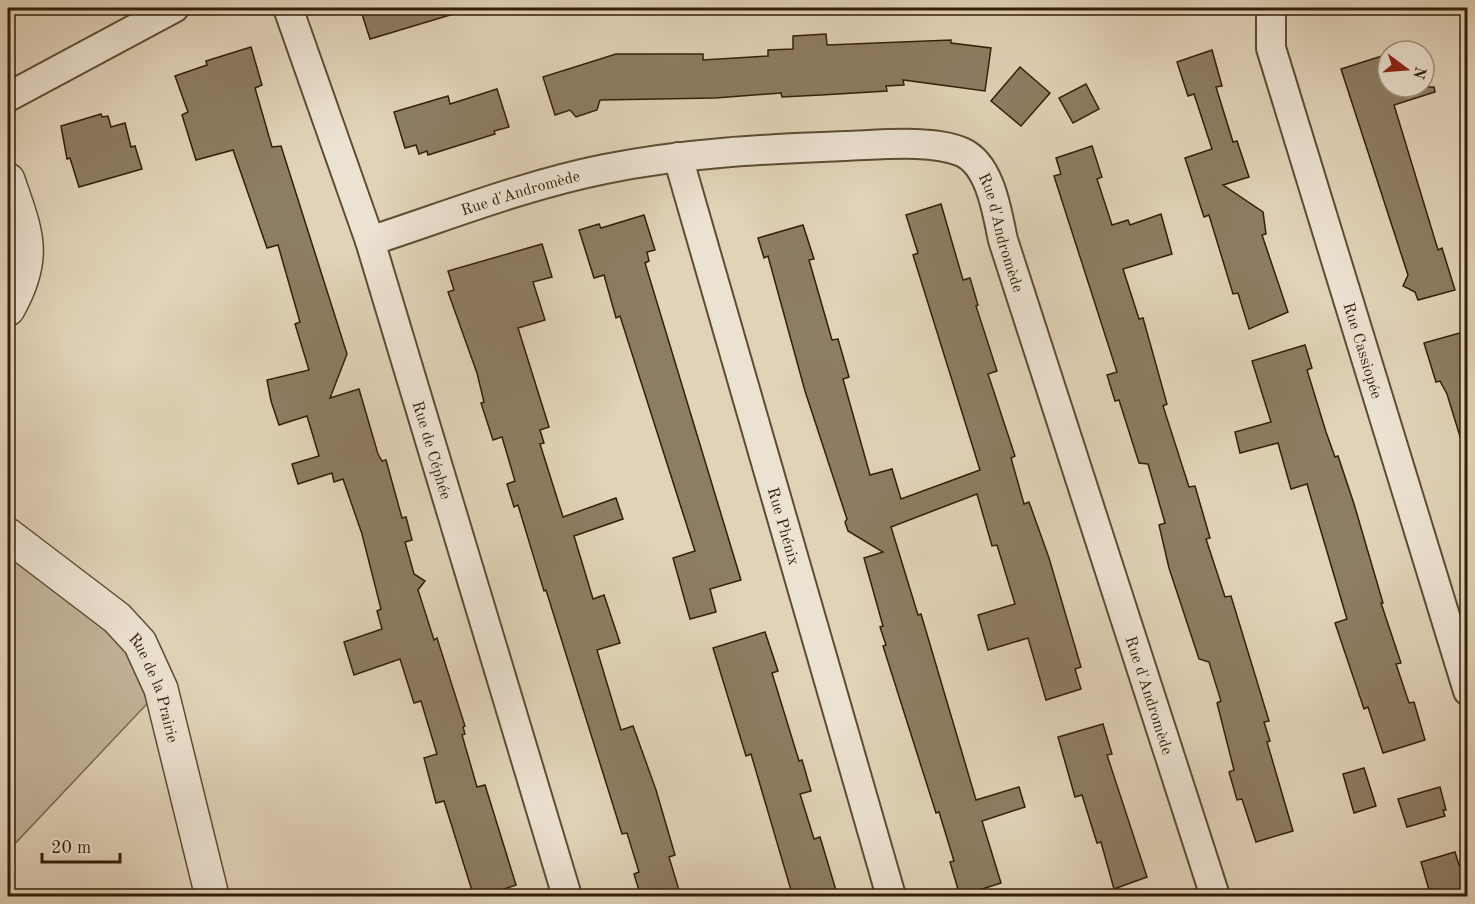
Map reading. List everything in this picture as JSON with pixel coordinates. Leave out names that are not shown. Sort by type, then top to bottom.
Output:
[{"type":"street","points":[[8,97],[174,8]]},
{"type":"street","name":"Rue de Céphée","points":[[288,8],[370,241],[567,897]]},
{"type":"street","name":"Rue Cassiopée","points":[[1271,8],[1271,48],[1467,691]]},
{"type":"street","name":"Rue d'Andromède","points":[[370,241],[539,185],[604,169],[678,157],[777,149],[918,144],[964,153],[988,179],[1003,240],[1215,897]]},
{"type":"street","name":"Rue Phénix","points":[[678,157],[891,897]]},
{"type":"street","points":[[8,180],[26,235],[26,265],[22,285],[8,309]]},
{"type":"street","name":"Rue de la Prairie","points":[[8,535],[117,618],[140,643],[161,689],[212,897]]},
{"type":"shaded area","points":[[8,535],[117,618],[161,689],[8,851]]},
{"type":"building","points":[[360,8],[457,8],[457,13],[370,39]]},
{"type":"building","points":[[826,34],[827,45],[951,40],[951,43],[991,48],[985,91],[903,80],[904,85],[886,86],[887,91],[782,97],[781,93],[715,98],[600,100],[597,110],[576,117],[570,110],[555,115],[543,77],[616,54],[703,54],[703,60],[768,56],[768,50],[793,49],[793,36]]},
{"type":"building","points":[[251,47],[262,85],[255,88],[272,147],[281,146],[347,354],[330,398],[359,389],[378,454],[382,461],[386,460],[402,518],[406,517],[412,540],[405,542],[414,574],[425,581],[418,590],[434,640],[437,638],[465,726],[463,727],[465,734],[462,735],[477,787],[485,785],[516,885],[481,897],[474,897],[444,801],[436,803],[424,758],[437,754],[421,701],[414,703],[400,659],[354,675],[344,642],[382,629],[377,611],[381,609],[362,534],[343,479],[334,482],[332,473],[298,484],[292,464],[319,456],[307,416],[279,425],[271,401],[267,380],[309,370],[295,324],[300,322],[278,245],[267,248],[233,150],[196,160],[182,115],[188,112],[175,76],[207,65],[206,61]]},
{"type":"building","points":[[1212,50],[1222,86],[1216,87],[1233,142],[1237,141],[1249,177],[1223,185],[1263,212],[1266,234],[1262,235],[1288,312],[1249,329],[1238,293],[1233,294],[1209,215],[1204,217],[1185,158],[1212,149],[1194,94],[1188,96],[1177,62]]},
{"type":"building","points":[[1376,58],[1376,99],[1413,99],[1394,105],[1438,250],[1442,248],[1455,290],[1418,300],[1415,292],[1403,286],[1408,275],[1341,69]]},
{"type":"building","points":[[1020,67],[1050,93],[1021,126],[991,101]]},
{"type":"building","points":[[1086,84],[1099,109],[1073,123],[1059,98]]},
{"type":"building","points":[[497,89],[509,127],[494,131],[495,134],[428,155],[427,151],[419,154],[416,145],[405,148],[394,112],[448,96],[450,104]]},
{"type":"building","points":[[101,114],[102,117],[108,116],[111,127],[125,123],[131,147],[135,146],[142,169],[79,187],[70,158],[67,159],[61,126]]},
{"type":"building","points":[[1092,146],[1102,177],[1097,179],[1112,225],[1128,220],[1130,225],[1161,214],[1172,254],[1123,269],[1139,319],[1143,318],[1167,404],[1163,406],[1189,487],[1195,486],[1210,538],[1206,539],[1225,597],[1231,596],[1269,721],[1264,722],[1270,741],[1267,742],[1293,831],[1256,842],[1242,799],[1237,800],[1229,772],[1234,770],[1217,703],[1221,701],[1209,662],[1199,659],[1169,568],[1159,525],[1165,523],[1148,464],[1139,463],[1119,400],[1115,401],[1107,375],[1117,372],[1054,176],[1061,174],[1056,158]]},
{"type":"building","points":[[941,204],[963,280],[970,278],[978,305],[976,306],[997,371],[988,374],[1015,456],[1011,458],[1024,504],[1029,502],[1049,558],[1081,667],[1075,669],[1081,689],[1046,700],[1028,638],[988,650],[978,615],[1015,604],[997,545],[992,546],[977,494],[891,527],[918,615],[921,614],[976,800],[1019,787],[1025,807],[982,821],[1001,883],[960,896],[950,862],[954,861],[939,812],[936,813],[883,646],[886,645],[880,627],[883,626],[864,558],[883,552],[848,531],[845,522],[847,519],[805,391],[768,256],[764,258],[758,238],[803,225],[814,259],[809,260],[832,340],[838,339],[849,377],[843,379],[870,475],[892,469],[901,499],[980,470],[913,255],[918,253],[906,215]]},
{"type":"building","points":[[644,215],[655,250],[647,252],[649,261],[645,263],[741,580],[710,589],[716,612],[690,619],[673,558],[695,551],[620,316],[616,318],[604,275],[594,278],[579,230],[599,224],[601,228]]},
{"type":"building","points":[[542,244],[552,277],[533,282],[545,320],[518,328],[549,427],[540,430],[544,443],[540,444],[563,517],[616,498],[623,519],[574,536],[593,599],[604,595],[620,643],[597,650],[621,730],[633,726],[656,790],[675,855],[669,857],[681,897],[641,897],[634,874],[639,872],[627,833],[622,834],[546,590],[544,591],[518,505],[514,507],[507,484],[515,481],[502,437],[493,440],[481,403],[484,402],[477,373],[448,292],[454,290],[448,271]]},
{"type":"building","points":[[1467,331],[1467,445],[1463,446],[1447,394],[1440,381],[1436,382],[1424,343]]},
{"type":"building","points":[[1305,345],[1312,368],[1307,370],[1326,432],[1335,457],[1338,456],[1354,504],[1383,603],[1381,603],[1401,663],[1396,664],[1409,703],[1414,702],[1425,740],[1383,753],[1368,707],[1364,709],[1335,623],[1347,619],[1307,484],[1291,489],[1278,443],[1240,453],[1235,432],[1271,422],[1252,361]]},
{"type":"building","points":[[765,632],[778,671],[772,673],[799,761],[802,760],[811,791],[800,794],[814,839],[820,837],[838,897],[793,897],[751,754],[746,756],[713,648]]},
{"type":"building","points":[[1103,724],[1112,754],[1107,755],[1147,877],[1114,889],[1101,842],[1097,843],[1082,795],[1075,797],[1058,737]]},
{"type":"building","points":[[1364,768],[1376,806],[1354,813],[1343,774]]},
{"type":"building","points":[[1440,787],[1446,810],[1443,810],[1445,816],[1407,827],[1398,799]]},
{"type":"building","points":[[1455,852],[1459,865],[1467,863],[1467,897],[1431,897],[1421,862]]}]
